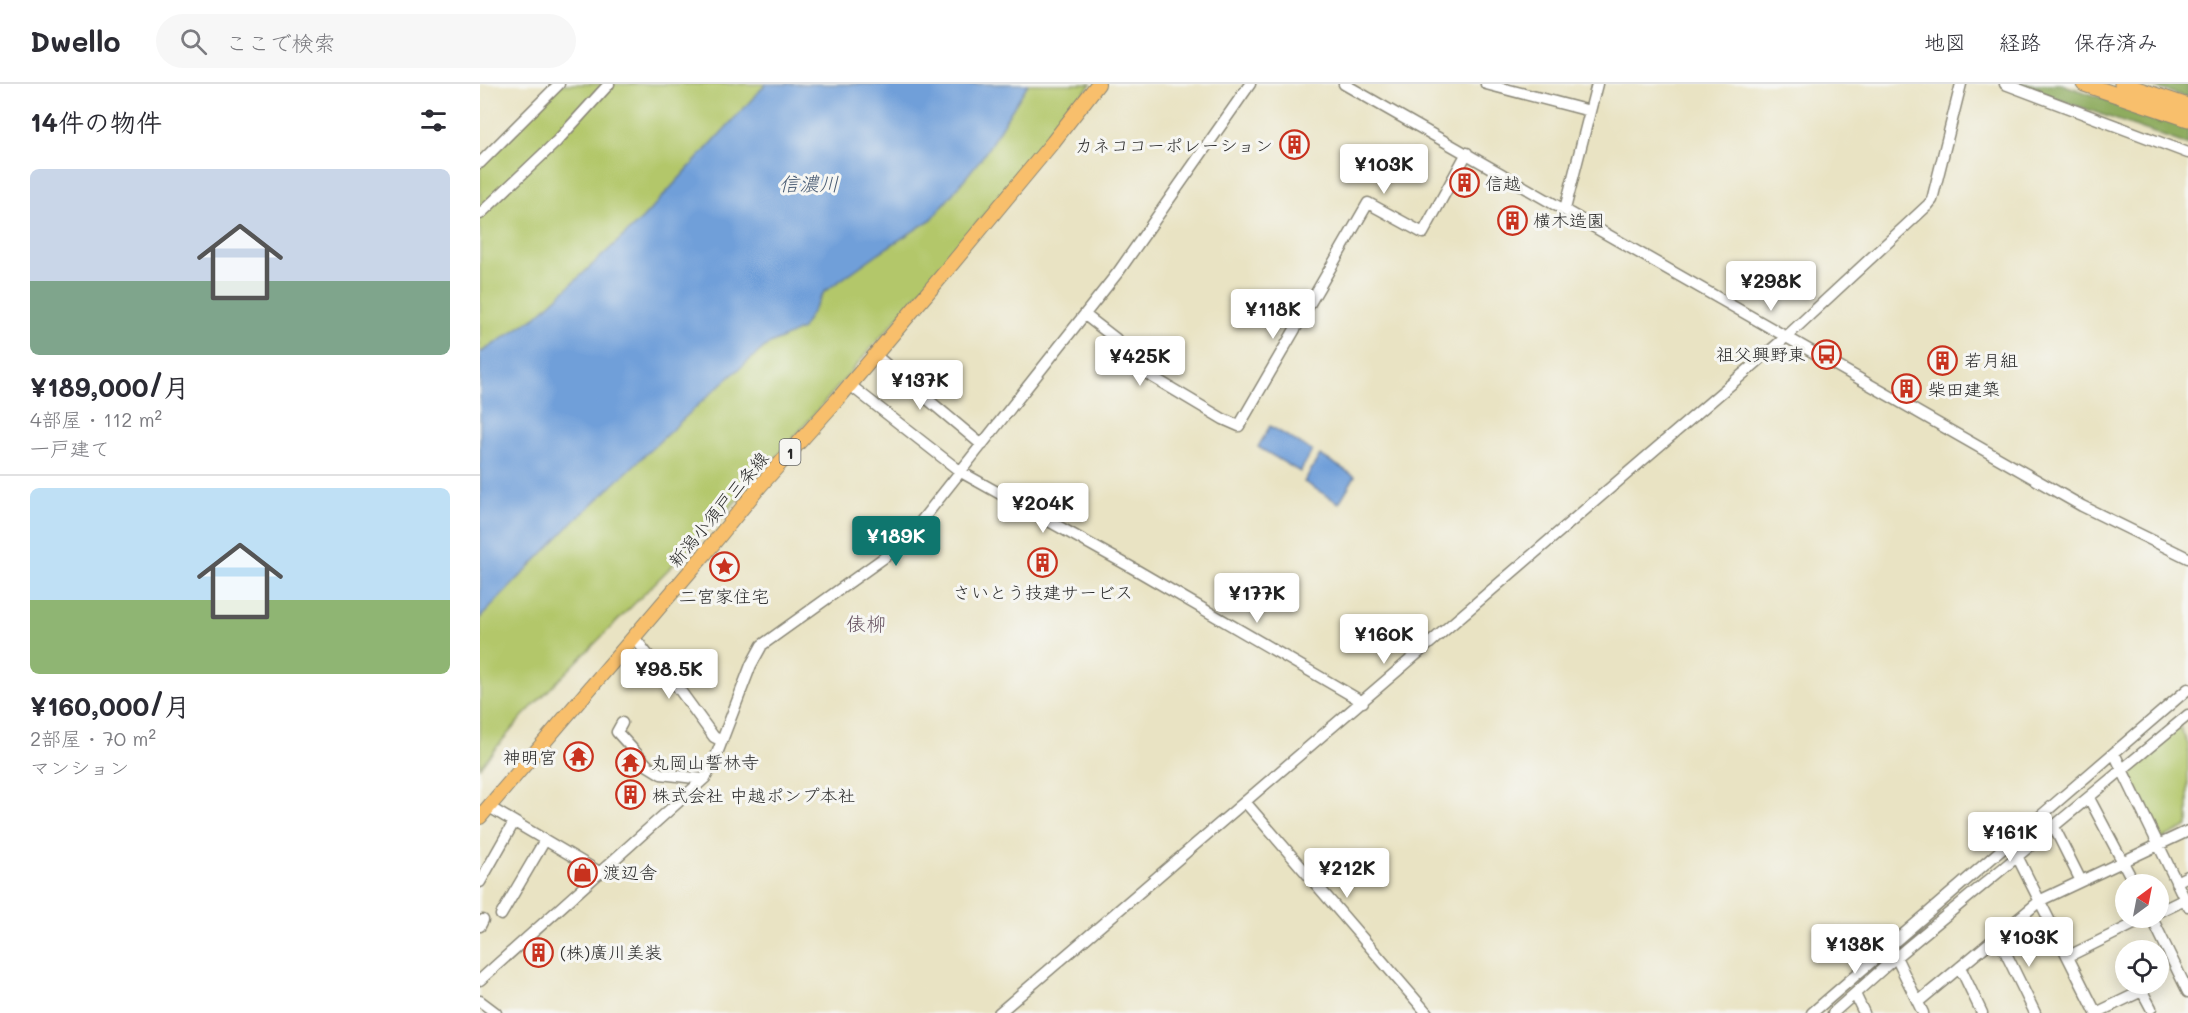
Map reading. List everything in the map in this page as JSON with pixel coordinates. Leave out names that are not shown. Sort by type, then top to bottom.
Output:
[{"type":"highway","points":[[2084,84],[2188,119]]},
{"type":"highway","points":[[2122,84],[2188,106]]},
{"type":"main road","name":"新潟小須戸三条線","points":[[485,812],[760,486],[850,385],[1053,142],[1098,84]]},
{"type":"street","points":[[480,163],[559,84]]},
{"type":"street","points":[[480,214],[557,141],[609,84]]},
{"type":"street","points":[[480,980],[545,920],[601,873],[710,771],[751,664],[762,645],[899,547],[961,472],[1139,244],[1250,84]]},
{"type":"street","points":[[1344,84],[2082,506],[2188,558]]},
{"type":"street","points":[[1486,84],[1590,111]]},
{"type":"street","points":[[1565,209],[1597,84]]},
{"type":"street","points":[[999,1013],[1786,337],[1928,205],[1932,200],[1961,84]]},
{"type":"street","points":[[2005,84],[2188,153]]},
{"type":"street","points":[[1085,315],[1116,339],[1129,363],[1239,426],[1368,203],[1423,233],[1467,153]]},
{"type":"street","points":[[875,355],[982,445]]},
{"type":"street","points":[[850,385],[961,472],[1363,702]]},
{"type":"street","points":[[634,637],[651,659],[668,674],[714,736],[722,741]]},
{"type":"street","points":[[1812,1013],[2188,689]]},
{"type":"street","points":[[1833,1013],[1896,957],[2188,715]]},
{"type":"street","points":[[622,723],[617,732],[648,766],[661,774],[703,779]]},
{"type":"street","points":[[2114,753],[2186,903],[2169,908]]},
{"type":"street","points":[[2089,798],[2128,874]]},
{"type":"street","points":[[1246,803],[1427,1013]]},
{"type":"street","points":[[485,812],[514,822],[601,873]]},
{"type":"street","points":[[480,882],[514,822]]},
{"type":"street","points":[[2054,827],[2081,881]]},
{"type":"street","points":[[1918,1002],[2041,900],[2188,831]]},
{"type":"street","points":[[501,915],[545,840]]},
{"type":"street","points":[[2010,844],[2041,900],[2096,1013],[2142,991],[2151,1008]]},
{"type":"street","points":[[2176,882],[2188,876]]},
{"type":"street","points":[[2068,956],[2125,928]]},
{"type":"street","points":[[2156,928],[2188,992]]},
{"type":"street","points":[[1997,935],[2035,1013]]},
{"type":"street","points":[[1896,957],[1923,1013]]},
{"type":"street","points":[[1960,967],[1982,1013]]},
{"type":"street","points":[[1855,994],[1864,1013]]},
{"type":"street","points":[[480,1001],[496,1013]]},
{"type":"green space","points":[[562,84],[766,84],[642,219],[536,317],[480,353],[480,167]]},
{"type":"green space","points":[[1028,84],[1091,84],[938,271],[757,480],[523,716],[480,767],[480,618],[567,528],[711,393],[766,346],[799,330],[824,292],[932,219],[983,156]]},
{"type":"green space","points":[[2015,84],[2061,84],[2158,117],[2157,122],[2160,123],[2161,118],[2188,127],[2188,145]]},
{"type":"green space","points":[[2146,84],[2188,84],[2188,98]]},
{"type":"green space","points":[[2179,725],[2188,744],[2188,826],[2161,839],[2131,778],[2133,764]]},
{"type":"water","name":"信濃川","points":[[766,84],[1028,84],[983,156],[932,219],[824,292],[802,329],[766,346],[711,393],[567,528],[480,618],[480,353],[536,317],[642,219]]},
{"type":"water","points":[[1270,426],[1312,451],[1300,472],[1258,447]]},
{"type":"water","points":[[1320,455],[1355,476],[1339,503],[1304,482]]},
{"type":"place","name":"カネココーポレーション","points":[[1294,145]]},
{"type":"place","name":"信越","points":[[1464,183]]},
{"type":"place","name":"横木造園","points":[[1512,220]]},
{"type":"place","name":"祖父興野東","points":[[1827,354]]},
{"type":"place","name":"若月組","points":[[1943,360]]},
{"type":"place","name":"柴田建築","points":[[1907,389]]},
{"type":"place","name":"さいとう技建サービス","points":[[1043,563]]},
{"type":"place","name":"二宮家住宅","points":[[724,567]]},
{"type":"place","name":"神明宮","points":[[578,757]]},
{"type":"place","name":"丸岡山誓林寺","points":[[630,762]]},
{"type":"place","name":"株式会社 中越ポンプ本社","points":[[631,795]]},
{"type":"place","name":"渡辺舎","points":[[582,872]]},
{"type":"place","name":"(株)廣川美装","points":[[539,952]]},
{"type":"district","name":"俵柳","points":[[866,623]]}]
